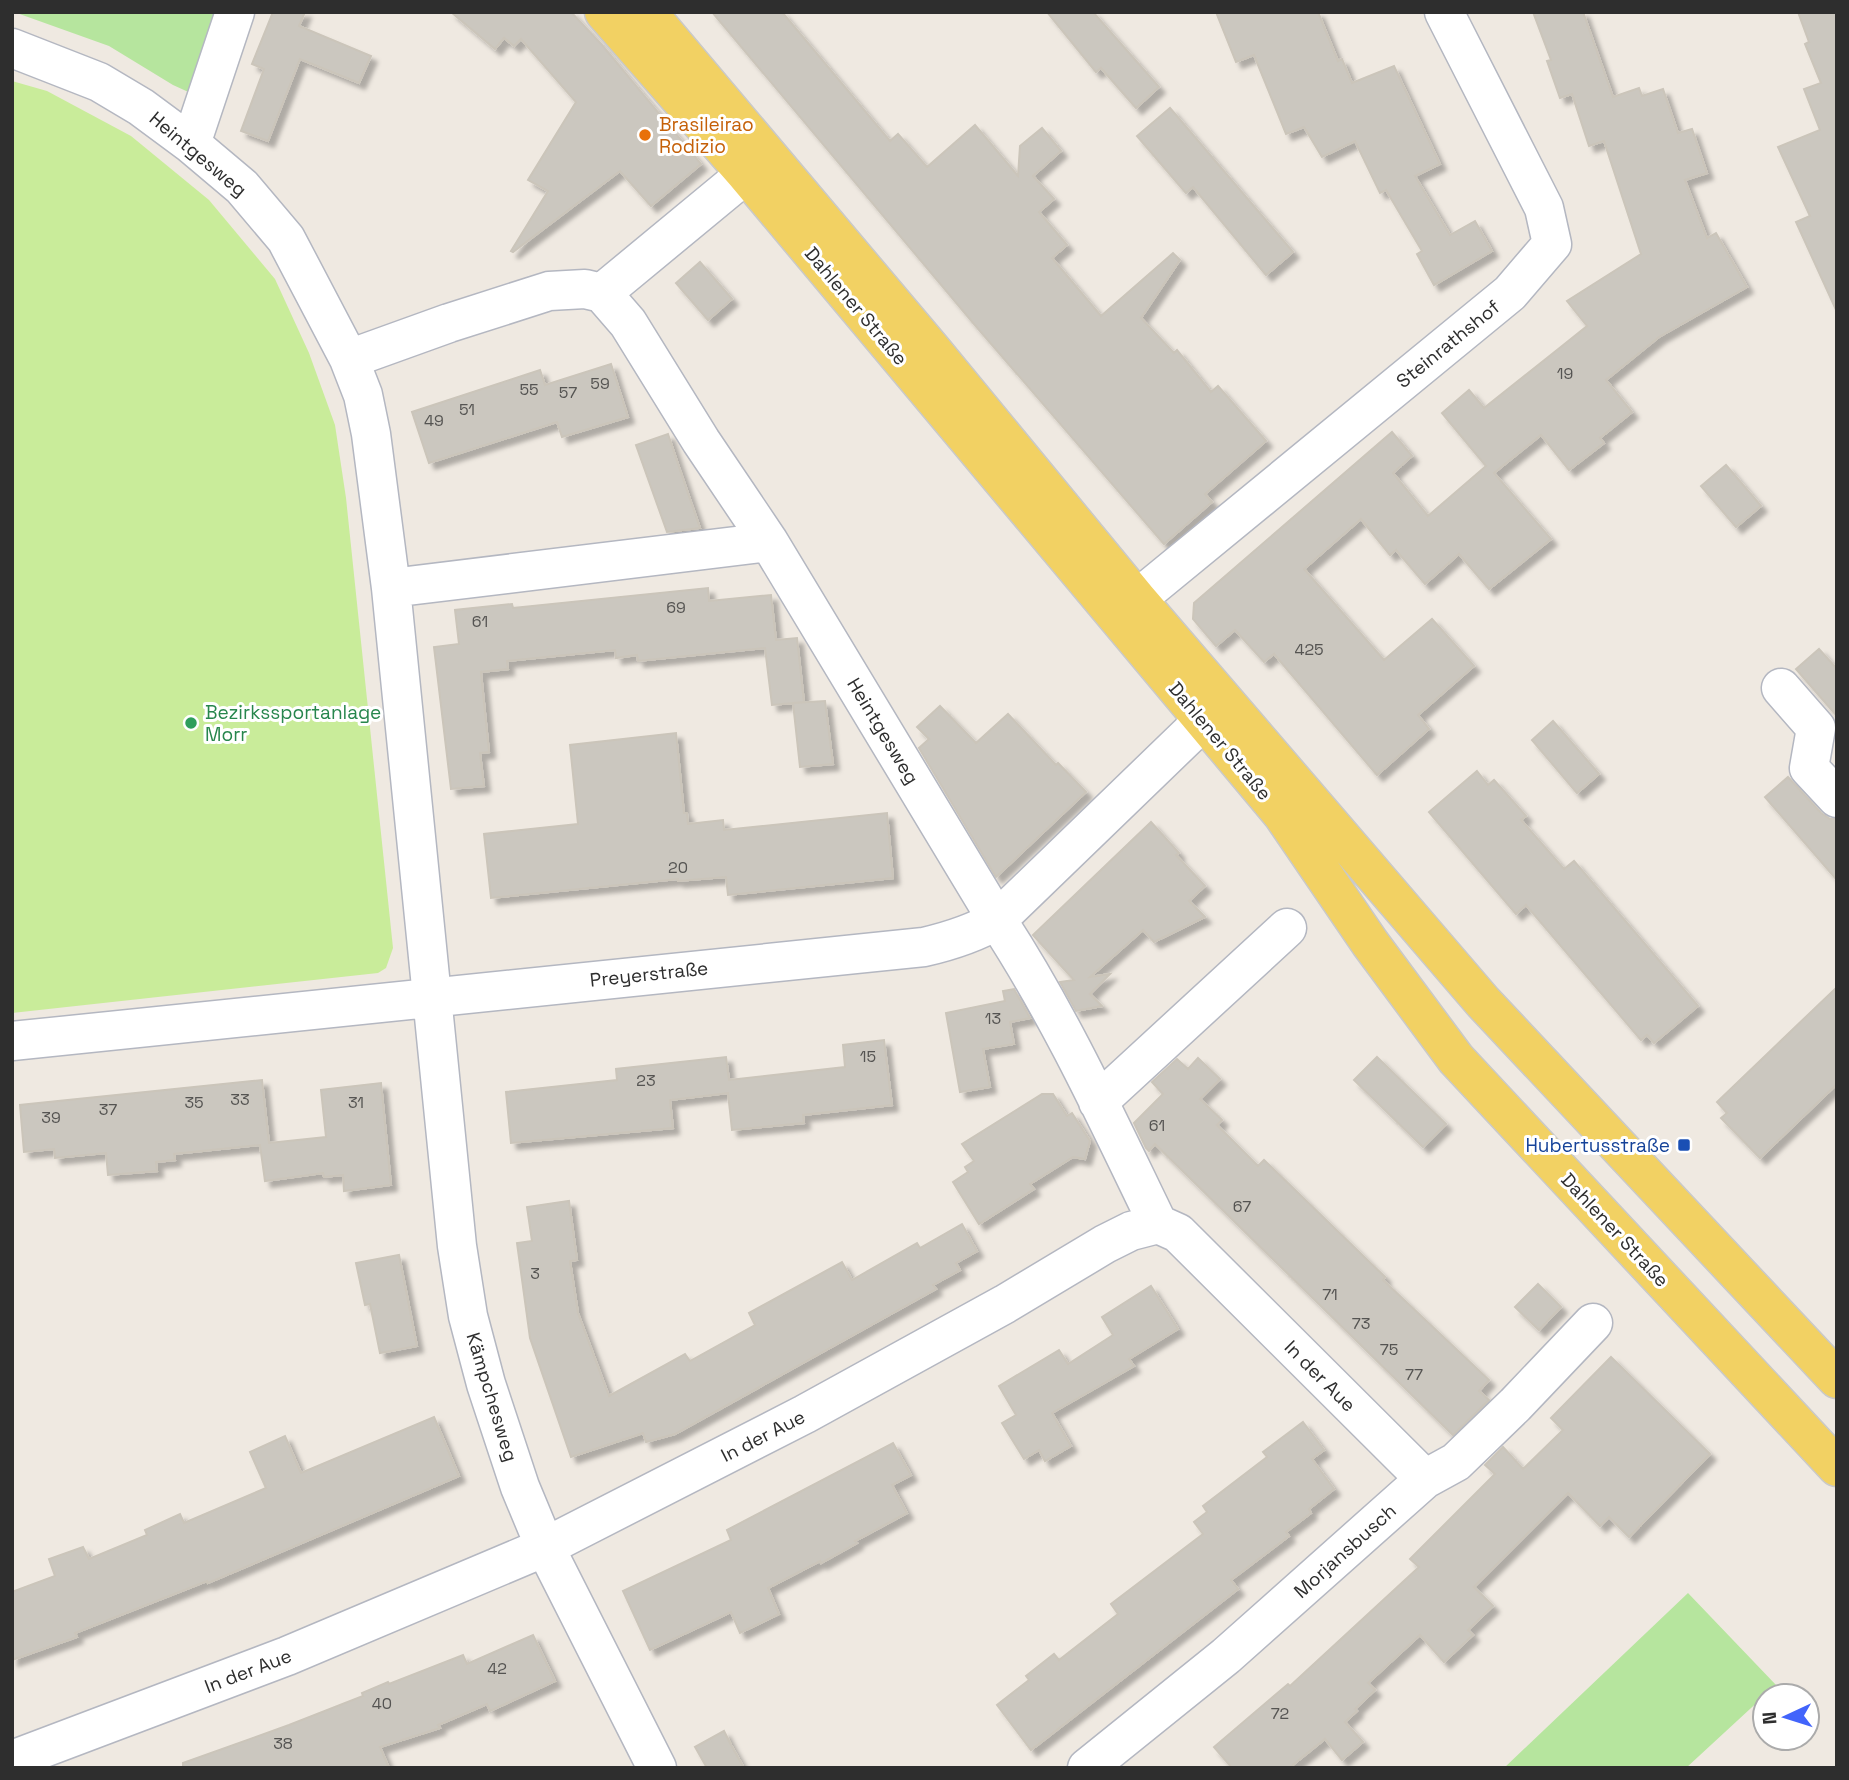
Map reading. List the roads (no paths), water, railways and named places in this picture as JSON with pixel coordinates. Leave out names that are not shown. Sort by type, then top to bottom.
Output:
[{"type":"main road","name":"Dahlener Straße","points":[[604,12],[746,174],[1282,814],[1370,943],[1456,1059],[1837,1467]]},
{"type":"main road","name":"Dahlener Straße","points":[[647,12],[932,350],[1137,599],[1483,1002],[1837,1379]]},
{"type":"main road","points":[[1794,1335],[1837,1345]]},
{"type":"street","points":[[191,144],[235,12]]},
{"type":"street","name":"Steinrathshof","points":[[1137,599],[1510,293],[1552,244],[1544,208],[1444,12]]},
{"type":"street","name":"Heintgesweg","points":[[12,48],[99,82],[141,107],[242,187],[286,239],[349,359],[363,395],[371,434],[391,588],[431,996]]},
{"type":"street","points":[[349,359],[449,323],[549,292],[584,289],[602,293],[746,174]]},
{"type":"street","name":"Heintgesweg","points":[[602,293],[628,323],[701,441],[769,542],[1026,964],[1158,1224]]},
{"type":"street","points":[[391,588],[769,542]]},
{"type":"street","points":[[1781,688],[1816,728],[1809,768],[1837,798]]},
{"type":"street","name":"Preyerstraße","points":[[12,1041],[923,947],[965,936],[997,920],[1203,721]]},
{"type":"street","points":[[1098,1102],[1287,928]]},
{"type":"street","name":"Kämpchesweg","points":[[431,996],[457,1246],[468,1316],[486,1384],[516,1474],[545,1547],[657,1768]]},
{"type":"street","name":"In der Aue","points":[[12,1760],[287,1656],[545,1547],[805,1414],[1005,1304],[1105,1244],[1131,1231],[1158,1224],[1178,1233],[1425,1479]]},
{"type":"street","name":"Morjansbusch","points":[[1087,1768],[1226,1656],[1425,1479],[1456,1462],[1593,1323]]},
{"type":"place","name":"Brasileirao Rodizio","points":[[645,135]]},
{"type":"place","name":"Bezirkssportanlage Morr","points":[[191,723]]},
{"type":"place","name":"Hubertusstraße","points":[[1684,1145]]}]
